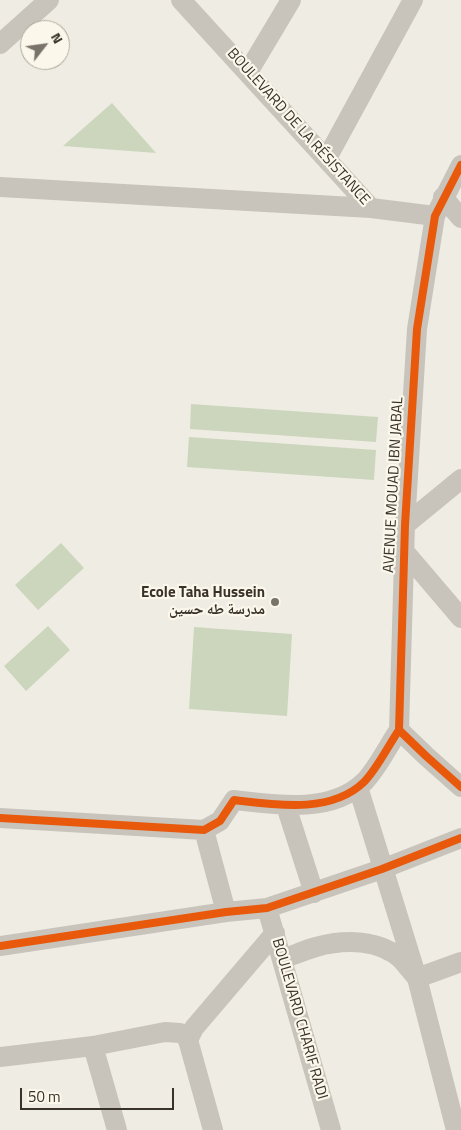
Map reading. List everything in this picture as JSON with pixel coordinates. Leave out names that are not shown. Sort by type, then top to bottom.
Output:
[{"type":"street","points":[[0,44],[49,0]]},
{"type":"street","name":"BOULEVARD DE LA RÉSISTANCE","points":[[181,0],[372,208],[435,216]]},
{"type":"street","points":[[248,72],[291,0]]},
{"type":"street","points":[[327,158],[413,0]]},
{"type":"street","name":"AVENUE MOUAD IBN JABAL","points":[[399,730],[405,525],[417,329],[435,216],[443,197],[461,165]]},
{"type":"street","points":[[0,187],[372,208]]},
{"type":"street","points":[[443,197],[461,218]]},
{"type":"street","points":[[405,525],[461,479]]},
{"type":"street","points":[[404,551],[461,618]]},
{"type":"street","points":[[0,818],[204,830],[220,820],[234,800],[286,806],[329,802],[358,787],[366,780],[399,730],[461,787]]},
{"type":"street","points":[[358,787],[382,869],[454,1090],[456,1130]]},
{"type":"street","points":[[286,806],[314,892]]},
{"type":"street","points":[[204,830],[226,912]]},
{"type":"street","points":[[0,946],[226,912],[267,908],[382,869],[461,838]]},
{"type":"street","name":"BOULEVARD CHARIF RADI","points":[[267,908],[331,1130]]},
{"type":"street","points":[[188,1040],[194,1028],[275,933]]},
{"type":"street","points":[[283,959],[316,947],[340,943],[364,943],[381,946],[401,959],[417,978]]},
{"type":"street","points":[[417,978],[461,962]]},
{"type":"street","points":[[0,1058],[93,1046],[165,1032],[180,1033],[188,1040],[213,1130]]},
{"type":"street","points":[[93,1046],[117,1130]]},
{"type":"green space","points":[[112,103],[156,153],[63,146]]},
{"type":"green space","points":[[191,404],[378,417],[376,442],[190,429]]},
{"type":"green space","points":[[189,437],[376,450],[374,480],[187,467]]},
{"type":"green space","points":[[61,543],[84,568],[38,610],[15,585]]},
{"type":"green space","points":[[48,626],[70,650],[26,691],[4,666]]},
{"type":"green space","points":[[194,627],[292,634],[287,716],[189,709]]},
{"type":"cycle path","points":[[461,165],[435,216],[417,329],[405,525],[399,730],[461,787]]},
{"type":"cycle path","points":[[0,818],[204,830],[220,821],[234,800],[267,804],[302,805],[336,799],[351,792],[369,777],[399,730]]},
{"type":"cycle path","points":[[0,946],[226,912],[267,908],[382,869],[461,838]]},
{"type":"place","name":"Ecole Taha Hussein مدرسة طه حسين","points":[[275,602]]}]
